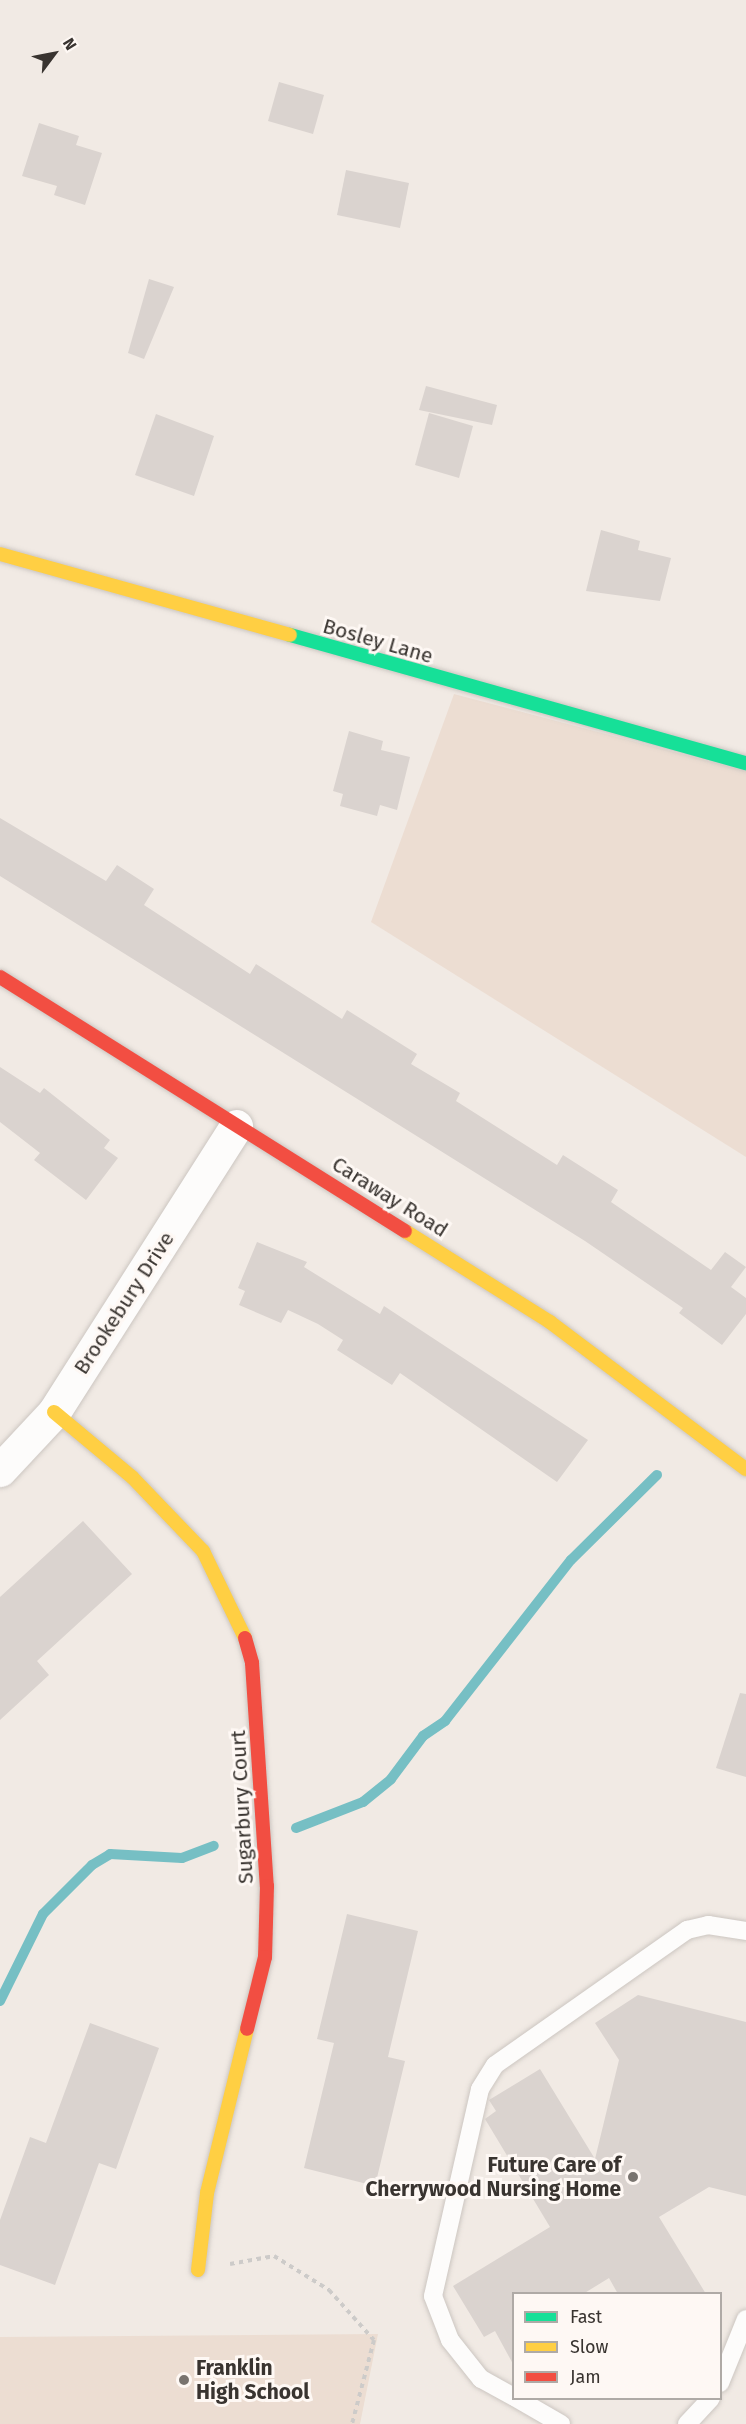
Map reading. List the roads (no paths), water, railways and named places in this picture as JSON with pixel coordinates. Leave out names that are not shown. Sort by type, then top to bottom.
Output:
[{"type":"street","name":"Bosley Lane","points":[[0,554],[746,763]]},
{"type":"street","name":"Caraway Road","points":[[0,977],[550,1322],[746,1469]]},
{"type":"street","name":"Brookebury Drive","points":[[0,1470],[54,1412],[236,1126]]},
{"type":"street","name":"Sugarbury Court","points":[[54,1412],[132,1477],[203,1551],[237,1613],[252,1664],[267,1886],[265,1957],[207,2193],[198,2270]]},
{"type":"lane","points":[[512,2396],[482,2379],[456,2347],[433,2296],[480,2089],[495,2065],[687,1930],[708,1925],[746,1932]]},
{"type":"lane","points":[[722,2378],[746,2319]]},
{"type":"lane","points":[[519,2400],[561,2424]]},
{"type":"lane","points":[[687,2424],[709,2400]]},
{"type":"waterway","points":[[296,1828],[363,1802],[391,1779],[423,1736],[445,1721],[571,1560],[657,1475]]},
{"type":"waterway","points":[[0,2001],[43,1914],[92,1865],[110,1854],[182,1858],[214,1846]]},
{"type":"place","name":"Future Care of Cherrywood Nursing Home","points":[[633,2177]]},
{"type":"place","name":"Franklin High School","points":[[184,2380]]}]
